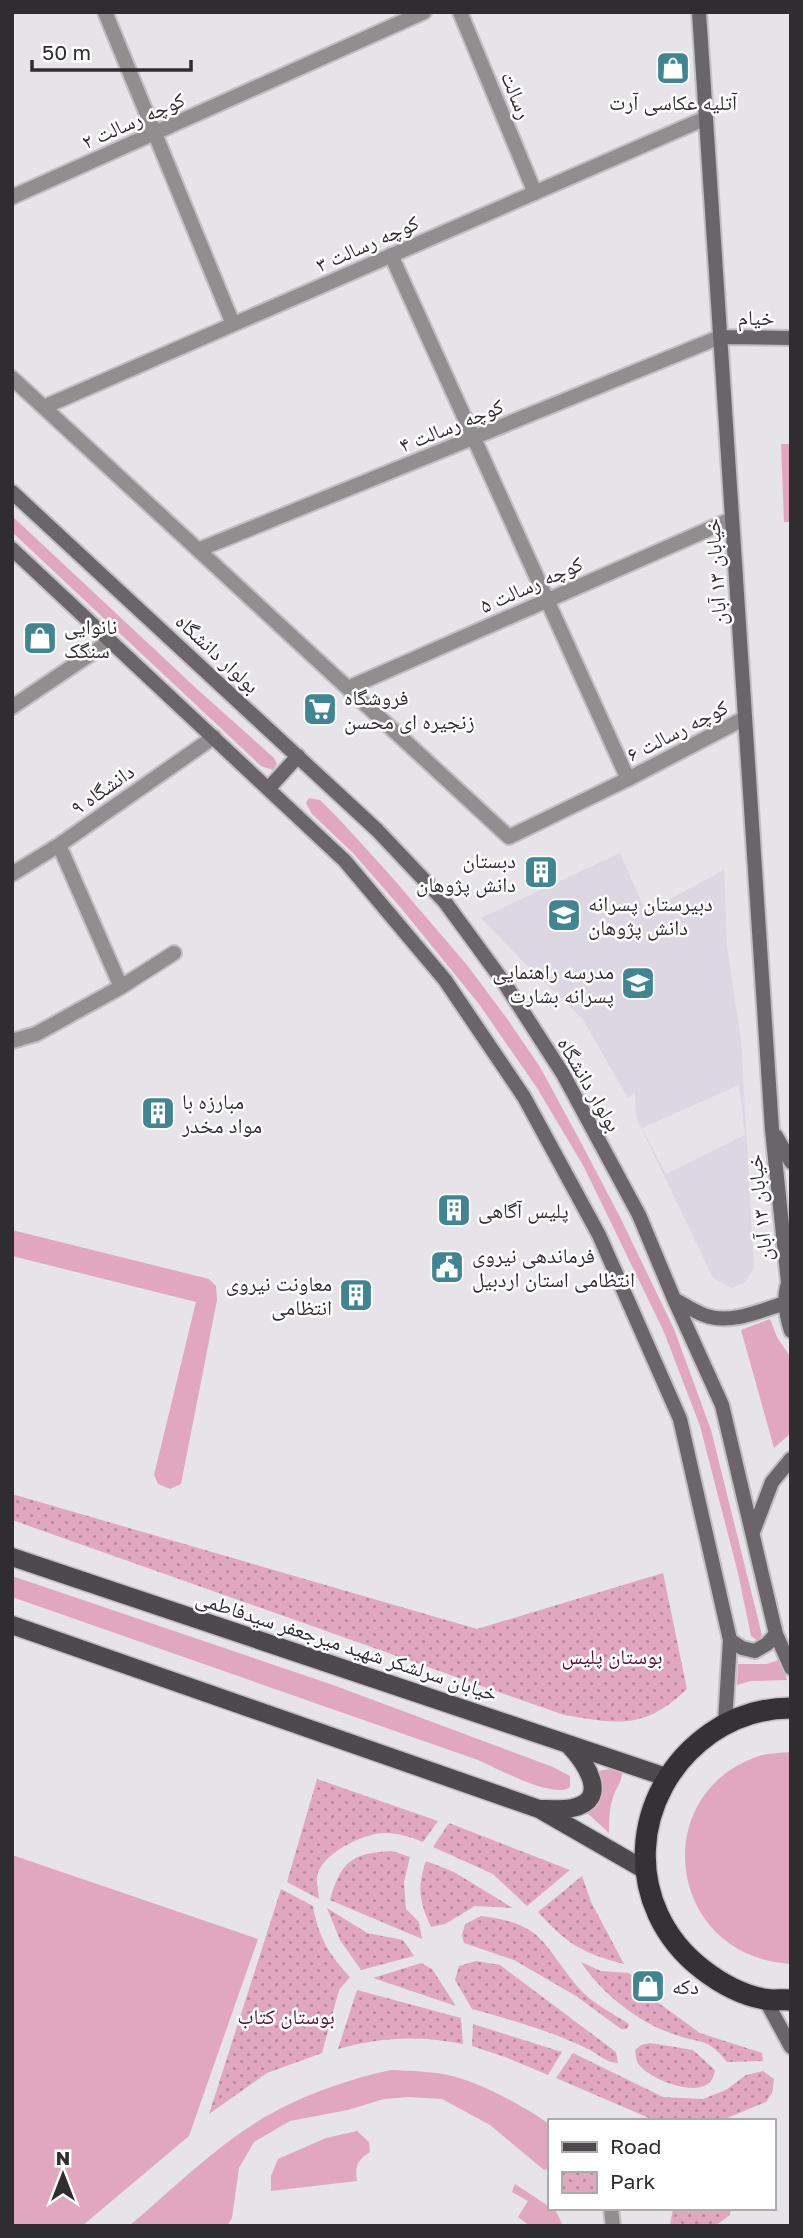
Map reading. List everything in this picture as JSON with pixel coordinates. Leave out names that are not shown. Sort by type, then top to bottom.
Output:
[{"type":"highway","points":[[791,1708],[752,1713],[726,1723],[692,1746],[666,1777],[648,1822],[645,1870],[657,1915],[683,1954],[720,1983],[765,1999],[791,2000]]},
{"type":"main road","name":"خیابان ۱۳ آبان","points":[[699,13],[772,1130],[789,1280],[785,1303]]},
{"type":"main road","name":"خیام","points":[[720,338],[791,338]]},
{"type":"main road","name":"بولوار دانشگاه","points":[[12,492],[377,830],[445,902],[505,984],[563,1074],[633,1203],[722,1405],[776,1634],[791,1668]]},
{"type":"main road","points":[[12,549],[345,861],[444,980],[524,1097],[599,1235],[680,1419],[730,1640],[726,1723]]},
{"type":"main road","points":[[268,789],[298,756]]},
{"type":"main road","name":"خیابان ۱۳ آبان","points":[[772,1130],[791,1162]]},
{"type":"main road","points":[[674,1299],[705,1315],[720,1318],[736,1317],[785,1303],[791,1331]]},
{"type":"main road","points":[[752,1534],[772,1482],[791,1459]]},
{"type":"main road","name":"خیابان سرلشکر شهید میرجعفر سیدفاطمی","points":[[12,1557],[666,1777]]},
{"type":"main road","points":[[12,1625],[539,1809],[645,1870]]},
{"type":"main road","points":[[730,1640],[742,1648],[755,1651],[767,1644],[776,1634]]},
{"type":"main road","points":[[539,1809],[574,1808],[592,1796],[586,1764],[567,1742]]},
{"type":"main road","points":[[765,1999],[791,2047]]},
{"type":"street","points":[[105,12],[233,324]]},
{"type":"street","name":"کوچه رسالت ۲","points":[[12,197],[424,12]]},
{"type":"street","name":"رسالت","points":[[460,12],[535,193]]},
{"type":"street","points":[[699,13],[709,12]]},
{"type":"street","name":"کوچه رسالت ۳","points":[[44,407],[706,118]]},
{"type":"street","points":[[391,255],[628,779]]},
{"type":"street","name":"کوچه رسالت ۴","points":[[198,551],[720,338]]},
{"type":"street","points":[[12,378],[348,688]]},
{"type":"street","name":"کوچه رسالت ۵","points":[[348,688],[732,519]]},
{"type":"street","points":[[12,707],[110,641]]},
{"type":"street","name":"کوچه رسالت ۶","points":[[348,688],[509,837],[745,718]]},
{"type":"street","name":"دانشگاه ۹","points":[[12,874],[59,845],[214,737]]},
{"type":"street","points":[[59,845],[121,987]]},
{"type":"street","points":[[12,1041],[36,1034],[121,987],[174,953]]},
{"type":"shaded area","points":[[620,853],[646,912],[724,870],[727,946],[741,1040],[754,1267],[745,1282],[732,1288],[713,1278],[636,1117],[635,1092],[628,1098],[582,1018],[481,918]],"holes":[[[739,1085],[745,1135],[666,1174],[642,1128]]]},
{"type":"green space","points":[[781,444],[791,444],[791,522],[784,522]]},
{"type":"green space","points":[[12,516],[274,758],[277,764],[273,770],[261,766],[12,532]]},
{"type":"green space","points":[[309,798],[320,800],[339,819],[467,965],[540,1067],[578,1137],[674,1329],[711,1430],[760,1627],[762,1636],[758,1641],[751,1636],[738,1573],[700,1426],[664,1332],[584,1167],[537,1088],[479,1004],[353,853],[312,814],[306,803]]},
{"type":"green space","points":[[12,1230],[209,1279],[216,1286],[217,1300],[181,1484],[170,1489],[158,1484],[154,1475],[196,1302],[12,1256]]},
{"type":"green space","points":[[770,1319],[777,1337],[791,1358],[791,1433],[774,1448],[741,1330]]},
{"type":"green space","name":"بوستان پلیس","points":[[12,1494],[477,1629],[663,1573],[687,1689],[657,1712],[630,1721],[615,1722],[564,1715],[12,1520]]},
{"type":"green space","points":[[12,1576],[333,1685],[553,1767],[570,1776],[570,1787],[562,1790],[539,1786],[478,1760],[12,1597]]},
{"type":"green space","points":[[781,1659],[787,1680],[751,1681],[737,1685],[738,1664],[767,1664]]},
{"type":"green space","points":[[791,1752],[791,1964],[749,1955],[718,1934],[697,1905],[686,1872],[687,1837],[699,1804],[723,1776],[759,1756]]},
{"type":"green space","points":[[617,1768],[622,1770],[622,1774],[612,1801],[609,1833],[586,1812],[597,1798],[601,1787],[597,1771]]},
{"type":"green space","points":[[317,1779],[438,1821],[423,1842],[386,1833],[367,1836],[345,1846],[320,1868],[317,1877],[319,1899],[287,1882]]},
{"type":"green space","points":[[449,1823],[570,1870],[527,1906],[493,1874],[433,1847]]},
{"type":"green space","points":[[392,1851],[410,1857],[404,1882],[406,1909],[419,1922],[422,1939],[330,1900],[339,1876],[350,1862],[367,1854]]},
{"type":"green space","points":[[12,1855],[258,1939],[189,2136],[82,2226],[12,2226]]},
{"type":"green space","points":[[426,1861],[454,1872],[513,1908],[475,1906],[445,1924],[431,1927],[421,1894],[421,1879]]},
{"type":"green space","points":[[582,1876],[591,1902],[624,1964],[576,1946],[538,1912]]},
{"type":"green space","name":"بوستان کتاب","points":[[281,1889],[313,1906],[326,1944],[350,1977],[339,1990],[322,2053],[267,2073],[209,2114]]},
{"type":"green space","name":"بوستان کتاب","points":[[327,1908],[367,1933],[403,1940],[414,1956],[361,1970],[340,1940]]},
{"type":"green space","points":[[481,1916],[518,1924],[530,1930],[547,1947],[582,1992],[629,2024],[627,2029],[621,2029],[576,1996],[514,1960],[464,1943],[462,1935],[465,1924]]},
{"type":"green space","points":[[476,1961],[500,1965],[616,2052],[618,2063],[610,2062],[588,2049],[546,2031],[472,2009],[455,1980],[459,1966]]},
{"type":"green space","points":[[581,1962],[601,1971],[629,1973],[660,2004],[700,2033],[762,2053],[763,2061],[727,2062],[704,2042],[676,2035],[649,2023],[610,1996]]},
{"type":"green space","name":"بوستان کتاب","points":[[421,1963],[432,1969],[456,2006],[373,1978]]},
{"type":"green space","name":"بوستان کتاب","points":[[357,1990],[461,2018],[463,2044],[432,2039],[400,2039],[338,2049]]},
{"type":"green space","points":[[473,2024],[562,2052],[548,2075],[472,2046]]},
{"type":"green space","points":[[650,2043],[693,2050],[715,2070],[711,2080],[704,2086],[682,2087],[647,2072],[638,2063],[635,2050]]},
{"type":"green space","points":[[573,2053],[663,2097],[703,2099],[726,2090],[746,2075],[763,2071],[774,2079],[772,2093],[766,2102],[725,2119],[651,2119],[556,2078]]},
{"type":"green space","points":[[391,2070],[432,2072],[467,2080],[548,2123],[548,2168],[544,2170],[490,2125],[442,2099],[384,2099],[348,2110],[290,2121],[254,2142],[239,2168],[232,2218],[227,2226],[129,2226],[199,2165],[255,2123],[316,2092]]},
{"type":"green space","points":[[357,2131],[369,2142],[370,2152],[358,2164],[357,2181],[271,2191],[271,2176],[278,2159],[326,2138]]},
{"type":"green space","points":[[515,2184],[548,2206],[548,2210],[556,2211],[563,2226],[530,2226],[518,2217],[528,2201],[512,2192]]},
{"type":"green space","points":[[673,2210],[731,2210],[730,2215],[715,2226],[670,2226]]},
{"type":"place","name":"آتلیه عکاسی آرت","points":[[673,68]]},
{"type":"place","name":"نانوایی سنگک","points":[[40,638]]},
{"type":"place","name":"فروشگاه زنجیره ای محسن","points":[[320,709]]},
{"type":"place","name":"دبستان دانش پژوهان","points":[[541,872]]},
{"type":"place","name":"دبیرستان پسرانه دانش پژوهان","points":[[564,915]]},
{"type":"place","name":"مدرسه راهنمایی پسرانه بشارت","points":[[638,983]]},
{"type":"place","name":"مبارزه با مواد مخدر","points":[[158,1113]]},
{"type":"place","name":"پلیس آگاهی","points":[[454,1210]]},
{"type":"place","name":"فرماندهی نیروی انتظامی استان اردبیل","points":[[447,1267]]},
{"type":"place","name":"معاونت نیروی انتظامی","points":[[356,1295]]},
{"type":"place","name":"دکه","points":[[648,1986]]}]
